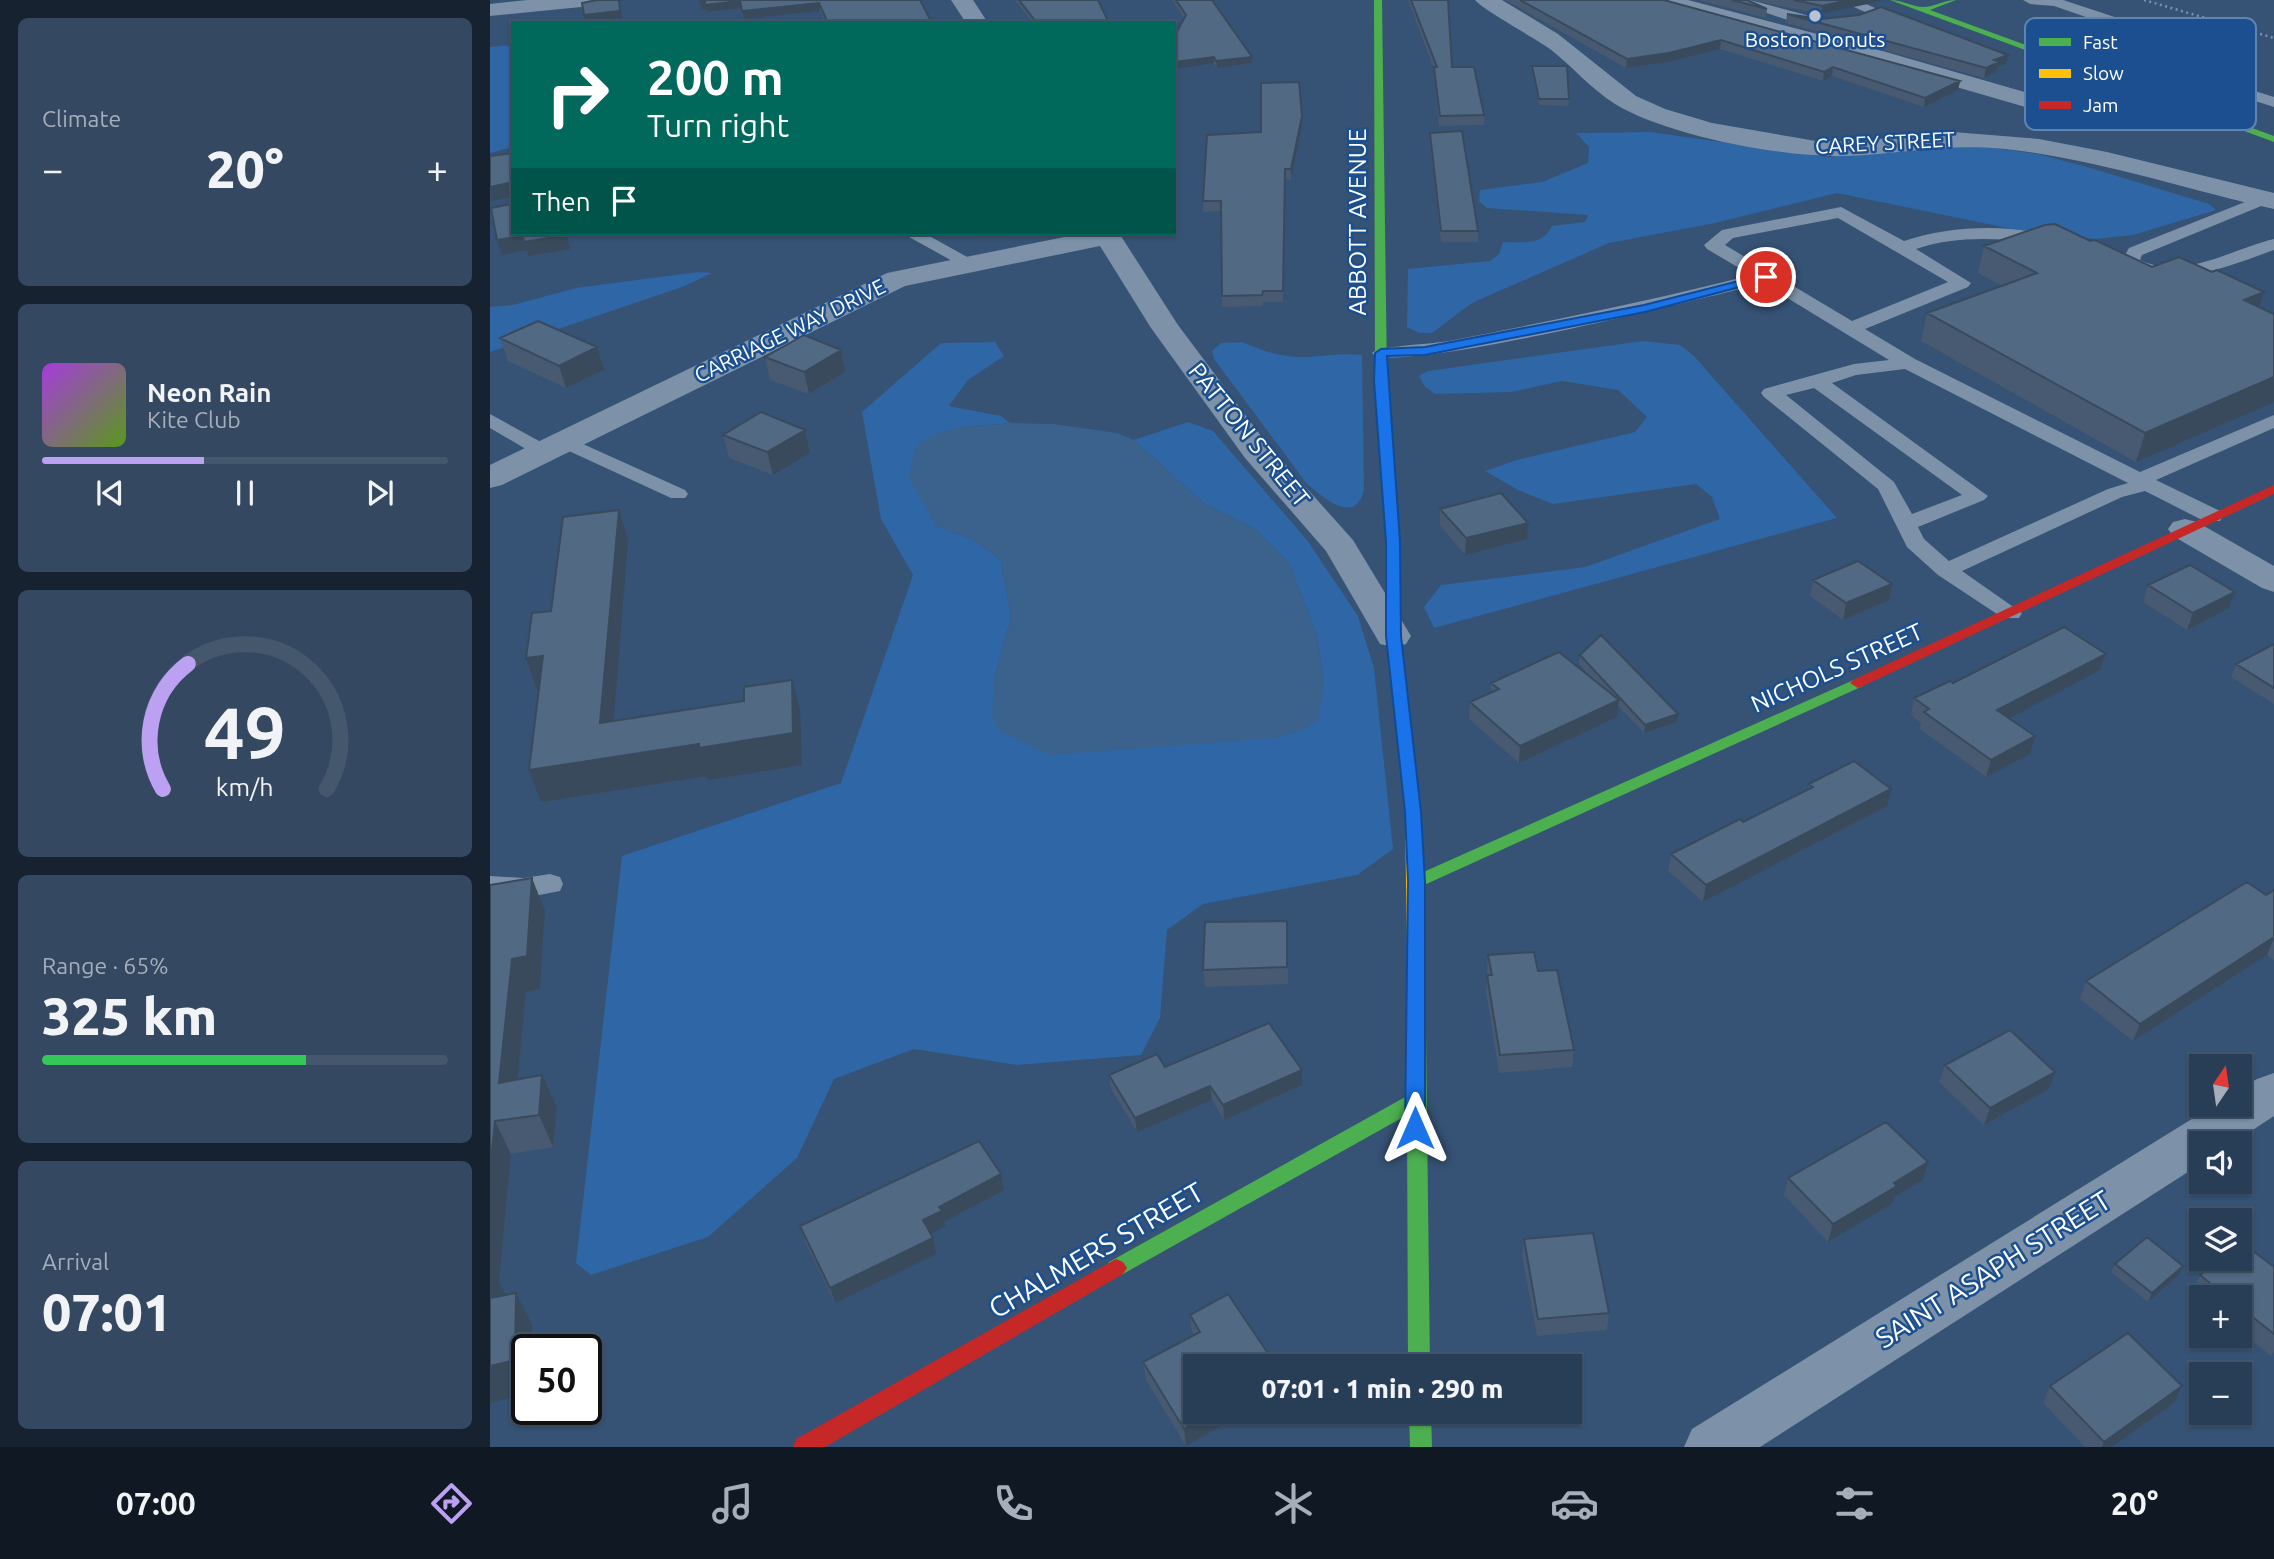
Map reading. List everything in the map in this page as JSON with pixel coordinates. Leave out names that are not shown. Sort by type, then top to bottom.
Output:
[{"type":"main road","name":"ABBOTT AVENUE","points":[[1378,0],[1381,381],[1393,542],[1393,636],[1413,812],[1416,882],[1415,1101],[1419,1354]]},
{"type":"main road","points":[[1923,10],[1952,0]]},
{"type":"main road","points":[[1898,2],[2025,48]]},
{"type":"main road","name":"NICHOLS STREET","points":[[1416,882],[2011,613],[2274,489]]},
{"type":"main road","name":"CHALMERS STREET","points":[[804,1447],[1186,1228],[1415,1101]]},
{"type":"main road","points":[[1420,1424],[1421,1447]]},
{"type":"street","points":[[490,10],[590,0]]},
{"type":"street","points":[[962,0],[975,21]]},
{"type":"street","name":"CAREY STREET","points":[[1486,0],[1546,35],[1599,82],[1620,96],[1637,106],[1690,124],[1761,140],[1826,148],[1938,140],[2008,142],[2050,149],[2269,200]]},
{"type":"street","points":[[1664,0],[1878,57],[2025,100]]},
{"type":"street","name":"CARRIAGE WAY DRIVE","points":[[490,478],[897,279],[1102,235]]},
{"type":"street","name":"PATTON STREET","points":[[1108,235],[1166,328],[1256,451],[1341,547],[1393,636]]},
{"type":"street","points":[[2199,523],[2274,581]]},
{"type":"street","name":"SAINT ASAPH STREET","points":[[1712,1447],[2274,1092]]},
{"type":"lane","points":[[1736,0],[1806,21],[1843,20],[1877,12],[1898,2]]},
{"type":"lane","points":[[1845,0],[1877,12]]},
{"type":"lane","points":[[2030,0],[2056,2],[2104,18]]},
{"type":"lane","points":[[2256,96],[2274,102]]},
{"type":"lane","points":[[2269,200],[2128,251],[2130,262],[2140,268],[2182,270],[2219,264],[2274,244]]},
{"type":"lane","points":[[1851,328],[1962,283],[1840,212],[1728,234],[1713,245],[1908,363],[2143,482],[2199,523]]},
{"type":"lane","points":[[1901,247],[1920,240],[1966,234],[2067,242]]},
{"type":"lane","points":[[915,235],[969,262]]},
{"type":"lane","points":[[1381,353],[1425,351],[1645,309],[1766,277]]},
{"type":"lane","points":[[1908,363],[1854,370],[1771,393],[1887,486],[1915,542],[1946,570],[2011,613]]},
{"type":"lane","points":[[1817,382],[1977,496],[1907,524]]},
{"type":"lane","points":[[490,420],[678,494]]},
{"type":"lane","points":[[1946,570],[2274,421]]},
{"type":"lane","points":[[490,886],[524,888],[550,884]]},
{"type":"path","points":[[2144,0],[2206,18]]},
{"type":"path","points":[[2256,33],[2274,38]]},
{"type":"shaded area","points":[[511,45],[511,148],[490,153],[490,47]]},
{"type":"shaded area","points":[[1650,132],[1829,157],[1954,144],[2002,149],[2038,154],[2094,169],[2209,204],[2216,210],[2133,235],[2096,239],[2012,229],[1837,193],[1715,223],[1609,243],[1472,303],[1432,333],[1419,333],[1407,327],[1408,269],[1490,261],[1499,254],[1503,242],[1538,240],[1552,226],[1585,222],[1588,215],[1487,208],[1479,201],[1480,190],[1542,182],[1588,163],[1589,147],[1576,133]]},
{"type":"shaded area","points":[[698,272],[712,273],[685,286],[490,352],[490,307],[513,305],[576,288]]},
{"type":"shaded area","points":[[1643,341],[1680,345],[1694,356],[1837,518],[1434,628],[1424,607],[1441,585],[1585,567],[1720,519],[1712,497],[1696,484],[1553,504],[1518,490],[1485,471],[1517,460],[1635,432],[1647,417],[1618,390],[1562,381],[1512,392],[1435,394],[1425,387],[1419,376],[1428,371]]},
{"type":"shaded area","points":[[995,342],[1004,356],[968,380],[949,406],[1001,416],[1010,423],[946,431],[924,442],[915,451],[936,526],[974,540],[1001,560],[1011,617],[994,681],[1324,684],[1317,636],[1289,563],[1254,528],[1202,502],[1134,440],[1188,422],[1213,431],[1307,540],[1358,616],[1374,668],[1393,849],[1357,875],[1203,904],[1167,930],[1160,1018],[1141,1055],[1017,1065],[914,1049],[834,1079],[797,1158],[708,1237],[591,1275],[576,1263],[622,856],[841,783],[913,575],[881,519],[862,412],[941,343]]},
{"type":"shaded area","points":[[1242,342],[1289,356],[1362,355],[1364,490],[1360,501],[1354,506],[1338,506],[1307,484],[1214,359],[1212,351],[1221,343]]},
{"type":"shaded area","points":[[1010,423],[1054,424],[1117,433],[1134,440],[1202,502],[1254,528],[1289,563],[1317,636],[1324,684],[1318,720],[1301,731],[1275,738],[1049,755],[1000,731],[992,716],[994,681],[1011,617],[1001,560],[974,540],[936,526],[909,477],[916,450],[934,435],[959,428]]},
{"type":"building","points":[[619,0],[620,11],[584,15],[582,3]]},
{"type":"building","points":[[699,0],[920,0],[931,21],[827,21],[819,3],[742,11],[740,1],[705,5],[705,2]]},
{"type":"building","points":[[1019,0],[1098,0],[1108,21],[1035,21]]},
{"type":"building","points":[[1176,0],[1212,0],[1252,57],[1216,61],[1214,57],[1176,62],[1176,33],[1186,15]]},
{"type":"building","points":[[1411,0],[1448,0],[1452,67],[1474,67],[1484,115],[1440,116],[1434,67],[1437,67]]},
{"type":"building","points":[[1520,0],[1664,0],[1960,81],[1925,98],[1833,67],[1824,72],[1721,40],[1669,53],[1627,59]]},
{"type":"building","points":[[1732,0],[1747,0],[1767,9]]},
{"type":"building","points":[[1794,0],[1849,0],[1822,6]]},
{"type":"building","points":[[1881,7],[2008,55],[1994,60],[1999,62],[1986,68],[1787,14],[1821,19],[1859,15]]},
{"type":"building","points":[[1532,66],[1567,66],[1569,99],[1539,99]]},
{"type":"building","points":[[1299,82],[1302,116],[1291,169],[1285,169],[1283,291],[1263,291],[1262,295],[1222,296],[1221,201],[1203,201],[1207,135],[1261,132],[1261,83]]},
{"type":"building","points":[[1462,131],[1478,231],[1441,231],[1430,133]]},
{"type":"building","points":[[511,153],[511,186],[508,183],[490,187],[490,156]]},
{"type":"building","points":[[511,204],[511,235],[566,235],[524,242],[523,236],[497,240],[491,208]]},
{"type":"building","points":[[2055,224],[2152,267],[2179,257],[2212,272],[2217,270],[2264,292],[2244,300],[2274,314],[2274,377],[2145,433],[1927,313],[2037,273],[1984,246]]},
{"type":"building","points":[[538,321],[597,347],[559,366],[500,338]]},
{"type":"building","points":[[804,335],[841,350],[804,372],[765,357]]},
{"type":"building","points":[[761,412],[805,430],[767,452],[723,435]]},
{"type":"building","points":[[1501,493],[1528,523],[1466,538],[1440,509]]},
{"type":"building","points":[[619,510],[600,723],[744,701],[744,687],[792,680],[793,733],[699,748],[699,744],[529,770],[543,656],[526,658],[532,613],[551,611],[563,517]]},
{"type":"building","points":[[1858,561],[1892,584],[1846,603],[1813,580]]},
{"type":"building","points":[[2190,565],[2235,592],[2193,613],[2148,585]]},
{"type":"building","points":[[2064,627],[2106,654],[1997,710],[2035,736],[1991,760],[1924,712],[1929,709],[1914,698],[1950,681],[1953,683]]},
{"type":"building","points":[[1601,635],[1678,714],[1645,725],[1580,655]]},
{"type":"building","points":[[2274,644],[2274,688],[2236,664]]},
{"type":"building","points":[[1559,652],[1619,700],[1520,746],[1470,702],[1499,689],[1491,683]]},
{"type":"building","points":[[1854,761],[1891,789],[1706,885],[1671,854],[1740,819],[1743,822],[1813,787],[1809,784]]},
{"type":"building","points":[[532,878],[527,956],[512,959],[499,1083],[542,1075],[539,1115],[495,1121],[490,1171],[490,885]]},
{"type":"building","points":[[2247,882],[2266,895],[2274,890],[2274,937],[2140,1024],[2086,981]]},
{"type":"building","points":[[1287,921],[1287,967],[1203,970],[1205,922]]},
{"type":"building","points":[[1534,952],[1538,971],[1557,970],[1574,1050],[1500,1055],[1487,975],[1492,975],[1488,955]]},
{"type":"building","points":[[1269,1023],[1302,1070],[1223,1105],[1210,1086],[1135,1118],[1109,1075],[1157,1054],[1165,1067]]},
{"type":"building","points":[[2010,1030],[2055,1072],[1990,1108],[1945,1065]]},
{"type":"building","points":[[1886,1122],[1928,1162],[1894,1183],[1897,1186],[1833,1224],[1788,1178]]},
{"type":"building","points":[[979,1141],[1001,1174],[939,1207],[942,1211],[923,1220],[933,1238],[830,1288],[800,1226]]},
{"type":"building","points":[[1593,1233],[1609,1313],[1538,1319],[1524,1239]]},
{"type":"building","points":[[2147,1237],[2183,1266],[2152,1293],[2115,1264]]},
{"type":"building","points":[[2252,1250],[2274,1267],[2274,1334],[2252,1317],[2252,1285],[2212,1285],[2200,1275],[2205,1271],[2252,1271]]},
{"type":"building","points":[[516,1293],[515,1334],[511,1334],[511,1361],[490,1366],[490,1298]]},
{"type":"building","points":[[1228,1294],[1268,1354],[1183,1354],[1183,1424],[1193,1424],[1184,1429],[1143,1362],[1200,1332],[1190,1315]]},
{"type":"building","points":[[2128,1333],[2182,1386],[2104,1442],[2050,1386]]},
{"type":"building","points":[[1532,1353],[1566,1354],[1532,1354]]},
{"type":"traffic: fast","points":[[1378,0],[1381,377]]},
{"type":"traffic: fast","points":[[1894,0],[2025,48]]},
{"type":"traffic: fast","points":[[1923,10],[1952,0]]},
{"type":"traffic: fast","points":[[2249,130],[2274,139]]},
{"type":"traffic: fast","points":[[1416,882],[1858,683]]},
{"type":"traffic: fast","points":[[1416,950],[1419,1354]]},
{"type":"traffic: fast","points":[[1116,1268],[1415,1101]]},
{"type":"traffic: fast","points":[[1420,1424],[1421,1447]]},
{"type":"traffic: slow","points":[[1381,377],[1393,542],[1393,636],[1413,812],[1416,950]]},
{"type":"traffic: jam","points":[[1858,683],[2274,489]]},
{"type":"traffic: jam","points":[[804,1447],[1116,1268]]},
{"type":"place","name":"Boston Donuts","points":[[1815,16]]},
{"type":"route","points":[[1415,1128],[1416,882],[1413,812],[1393,636],[1393,542],[1381,353],[1425,351],[1645,309],[1766,277]]}]
